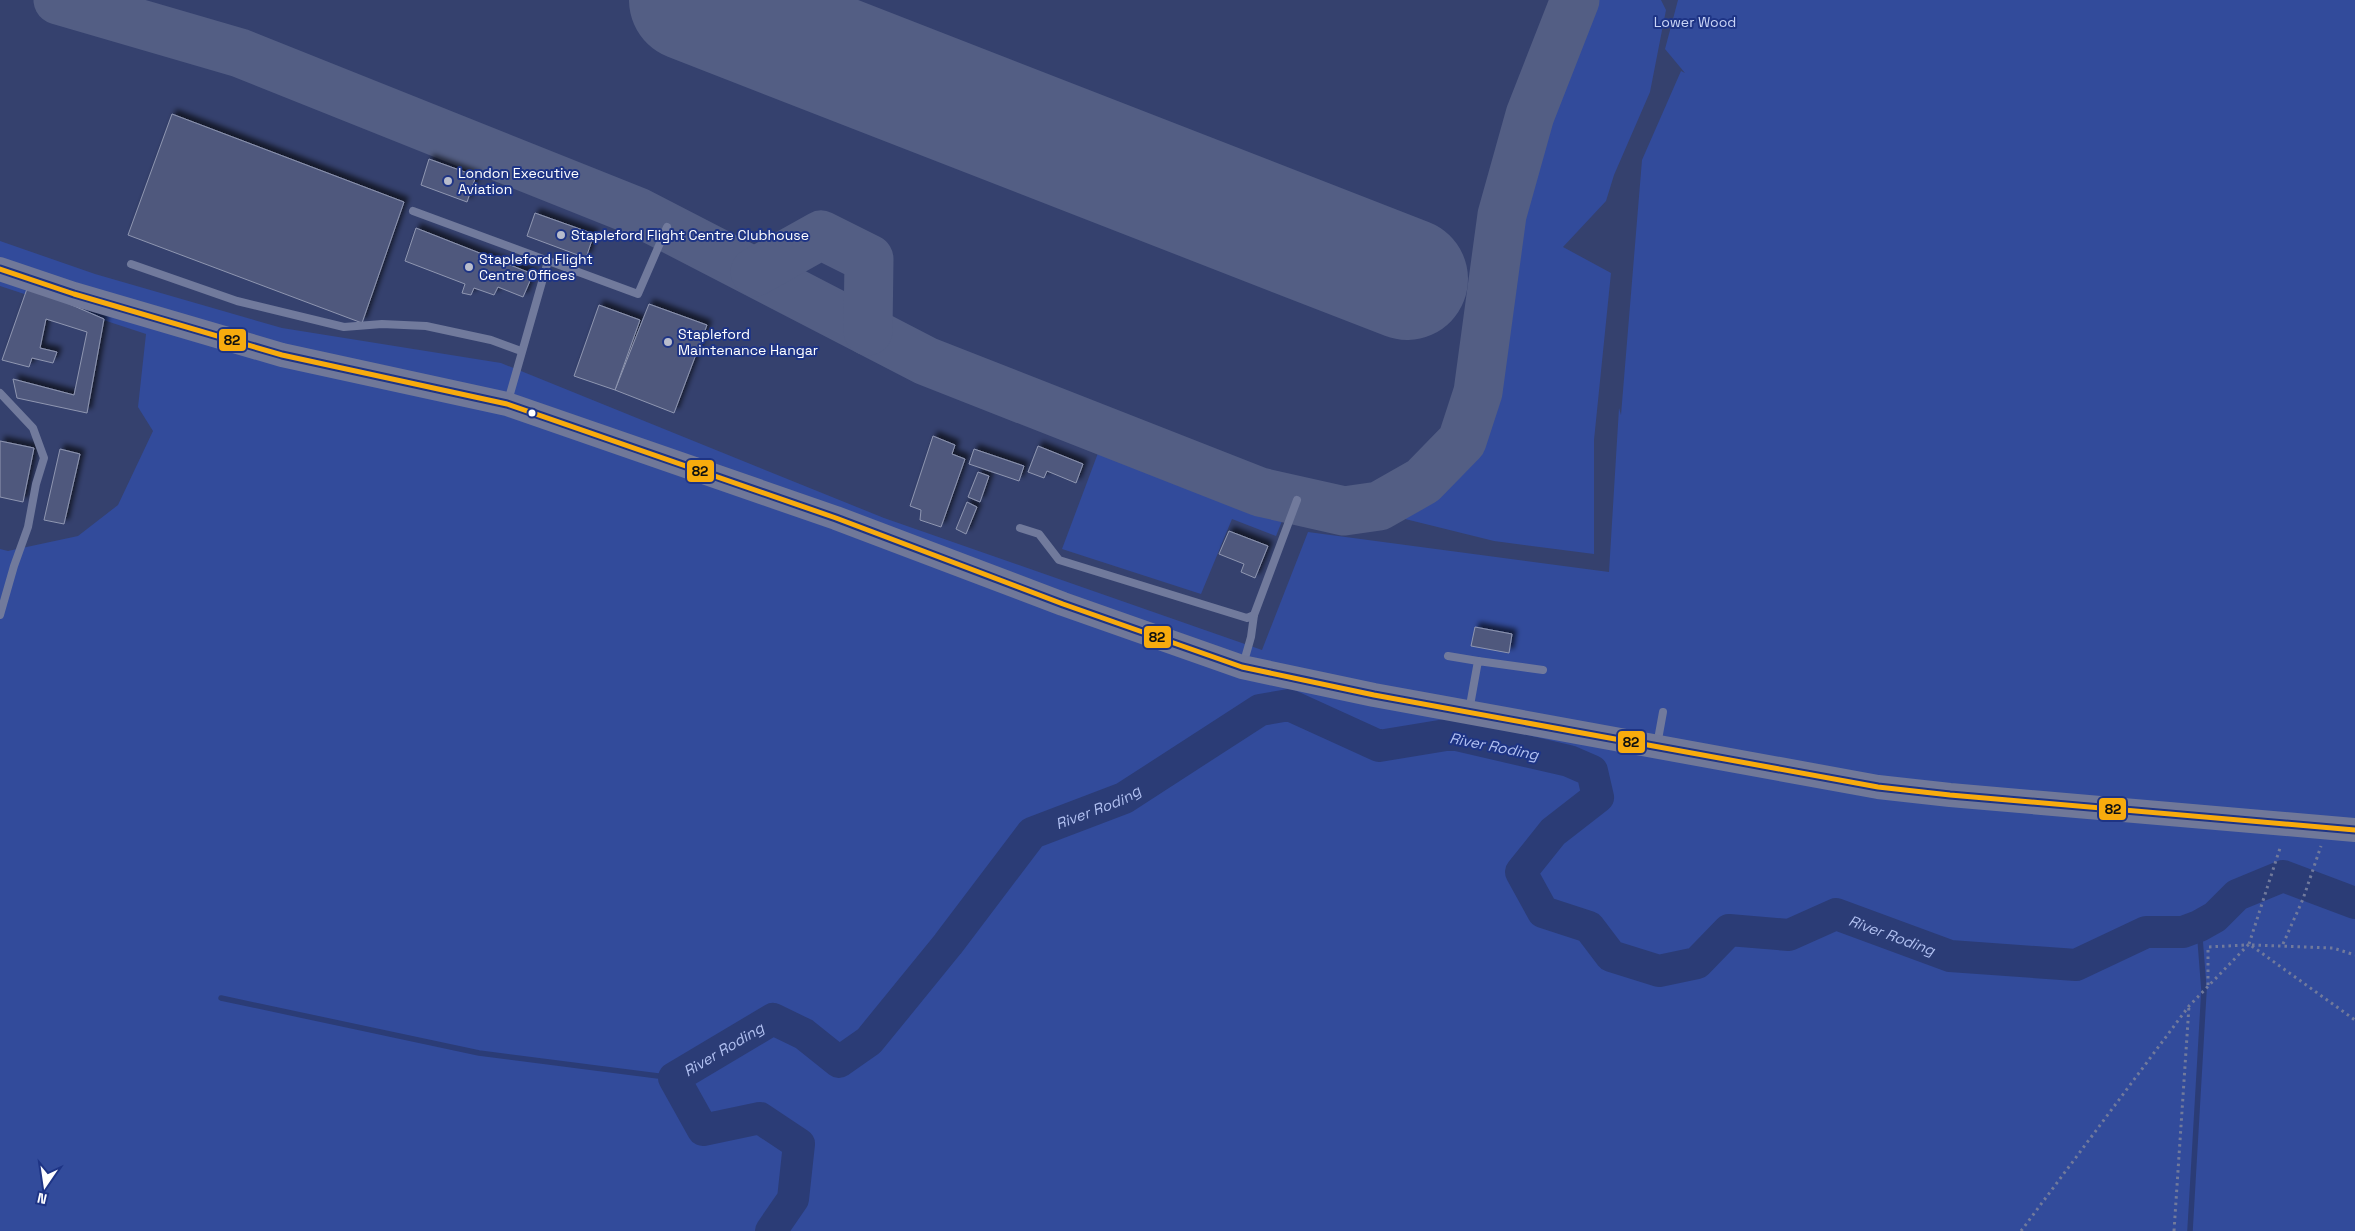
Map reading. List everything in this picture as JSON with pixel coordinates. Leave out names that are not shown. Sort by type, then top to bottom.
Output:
[{"type":"main road","points":[[0,269],[74,294],[282,355],[507,404],[836,518],[1063,604],[1242,667],[1374,695],[1878,787],[1950,795],[2355,830]]},
{"type":"lane","points":[[412,211],[638,294],[667,227]]},
{"type":"lane","points":[[507,404],[548,261]]},
{"type":"lane","points":[[131,264],[237,302],[344,327],[382,324],[426,326],[491,340],[521,351]]},
{"type":"lane","points":[[0,393],[33,428],[44,458],[36,484],[28,527],[14,566],[0,615]]},
{"type":"lane","points":[[1242,667],[1251,637],[1254,615],[1297,500]]},
{"type":"lane","points":[[1020,528],[1039,534],[1059,560],[1247,618],[1254,615]]},
{"type":"lane","points":[[1448,656],[1543,670]]},
{"type":"lane","points":[[1469,712],[1478,661]]},
{"type":"lane","points":[[1656,747],[1664,712]]},
{"type":"path","points":[[2282,944],[2303,898],[2328,827]]},
{"type":"path","points":[[2021,1231],[2189,1006],[2249,944],[2275,863]]},
{"type":"path","points":[[2249,944],[2355,1020]]},
{"type":"path","points":[[2208,985],[2208,947],[2282,944],[2334,948],[2355,955]]},
{"type":"path","points":[[2174,1231],[2189,1006]]},
{"type":"green space","points":[[1589,0],[1661,0],[1666,10],[1650,92],[1614,175],[1606,201],[1563,247],[1611,273],[1594,440],[1594,554],[1494,541],[1389,515],[1442,490],[1476,452],[1512,314],[1517,235],[1529,164]]},
{"type":"green space","name":"Lower Wood","points":[[1678,0],[2355,0],[2355,1231],[0,1231],[0,549],[8,551],[78,536],[118,505],[153,431],[138,407],[146,334],[0,286],[0,241],[95,274],[282,328],[501,363],[884,518],[1262,650],[1308,532],[1609,572],[1619,408],[1621,415],[1642,160],[1681,71],[1685,73],[1665,49]]},
{"type":"green space","points":[[1098,453],[1282,521],[1276,536],[1232,519],[1201,594],[1062,549]]},
{"type":"building","points":[[172,114],[404,202],[362,323],[128,235]]},
{"type":"building","name":"London Executive Aviation","points":[[429,159],[476,176],[467,202],[421,185]]},
{"type":"building","name":"Stapleford Flight Centre Clubhouse","points":[[535,213],[594,234],[586,258],[527,236]]},
{"type":"building","name":"Stapleford Flight Centre Offices","points":[[416,228],[533,274],[523,297],[498,287],[494,295],[474,288],[471,295],[462,293],[465,284],[405,261]]},
{"type":"building","points":[[28,286],[104,319],[87,413],[17,398],[13,379],[74,395],[87,332],[46,319],[40,348],[57,352],[53,363],[32,358],[29,367],[2,360]]},
{"type":"building","name":"Stapleford Maintenance Hangar","points":[[649,304],[707,325],[674,413],[615,390]]},
{"type":"building","points":[[599,305],[640,320],[615,390],[574,376]]},
{"type":"building","points":[[933,436],[955,445],[952,454],[965,459],[941,527],[920,520],[921,510],[910,506]]},
{"type":"building","points":[[0,441],[34,448],[23,502],[0,497]]},
{"type":"building","points":[[1038,446],[1083,464],[1076,483],[1047,471],[1044,478],[1028,472]]},
{"type":"building","points":[[60,449],[80,454],[64,524],[44,520]]},
{"type":"building","points":[[974,449],[1024,466],[1019,481],[969,464]]},
{"type":"building","points":[[978,472],[989,476],[980,502],[968,497]]},
{"type":"building","points":[[967,502],[977,507],[966,534],[956,529]]},
{"type":"building","points":[[1229,531],[1268,546],[1255,578],[1241,572],[1244,564],[1219,554]]},
{"type":"building","points":[[1475,627],[1512,634],[1509,653],[1471,646]]},
{"type":"waterway","name":"River Roding","points":[[771,1231],[793,1199],[799,1144],[760,1118],[703,1130],[674,1078],[773,1019],[804,1034],[839,1062],[869,1041],[948,944],[1032,833],[1124,798],[1260,710],[1289,705],[1379,746],[1452,734],[1569,761],[1592,771],[1598,797],[1553,832],[1521,872],[1543,912],[1589,927],[1611,956],[1659,971],[1697,963],[1729,930],[1789,935],[1836,914],[1950,956],[2076,965],[2146,932],[2183,932],[2199,926],[2215,917],[2237,895],[2283,876],[2355,903]]},
{"type":"waterway","points":[[2190,1231],[2204,990],[2199,926]]},
{"type":"waterway","points":[[221,998],[479,1053],[674,1078]]},
{"type":"taxiway","points":[[58,0],[240,53],[638,212],[926,361],[1260,492],[1344,511],[1379,506],[1423,481],[1462,441],[1478,392],[1502,215],[1530,115],[1575,0]]},
{"type":"taxiway","points":[[755,272],[821,235],[869,259],[868,331]]},
{"type":"runway","points":[[690,0],[1407,279]]},
{"type":"transit line","name":"82","points":[[0,269],[74,294],[282,355],[507,404],[836,518],[1063,604],[1242,667],[1374,695],[1878,787],[1950,795],[2355,830]]},
{"type":"place","name":"London Executive Aviation","points":[[448,181]]},
{"type":"place","name":"Stapleford Flight Centre Clubhouse","points":[[561,235]]},
{"type":"place","name":"Stapleford Flight Centre Offices","points":[[469,267]]},
{"type":"place","name":"Stapleford Maintenance Hangar","points":[[668,342]]}]
